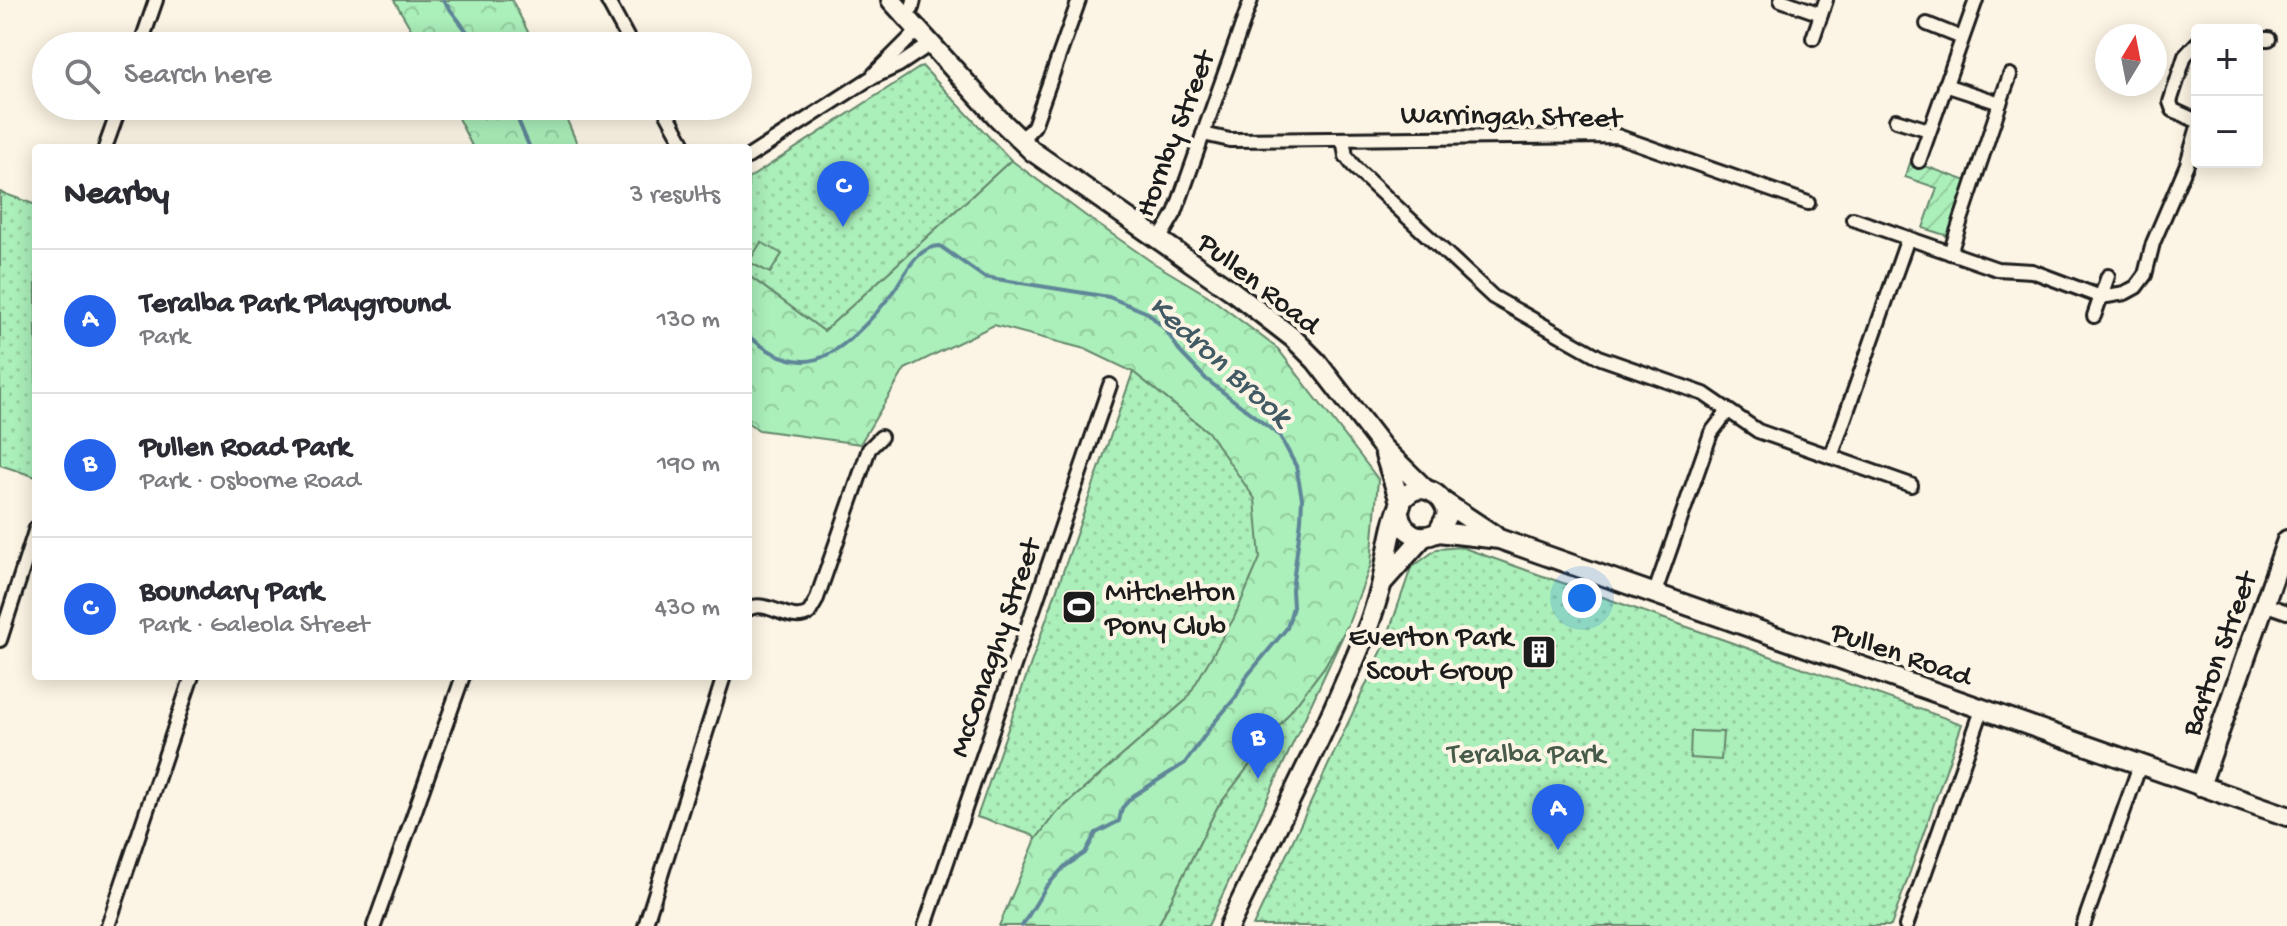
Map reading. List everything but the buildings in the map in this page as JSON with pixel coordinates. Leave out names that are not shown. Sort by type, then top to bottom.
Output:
[{"type":"street","points":[[145,32],[156,0]]},
{"type":"street","points":[[607,0],[624,32]]},
{"type":"street","name":"Pullen Road","points":[[891,0],[909,8],[923,38],[1020,141],[1231,290],[1293,338],[1316,361],[1383,448],[1425,489]]},
{"type":"street","points":[[1020,141],[1034,126],[1079,0]]},
{"type":"street","name":"Hornby Street","points":[[1159,240],[1175,213],[1251,0]]},
{"type":"street","points":[[1781,0],[1821,14]]},
{"type":"street","points":[[1813,38],[1826,0]]},
{"type":"street","points":[[1919,161],[1976,0]]},
{"type":"street","points":[[1927,24],[1962,38]]},
{"type":"street","points":[[752,154],[869,79],[899,65],[923,38]]},
{"type":"street","points":[[2191,50],[2185,56],[2170,102],[2173,110],[2191,118]]},
{"type":"street","points":[[1950,253],[2010,75]]},
{"type":"street","points":[[1945,85],[2000,103]]},
{"type":"street","points":[[106,144],[115,120]]},
{"type":"street","points":[[671,120],[684,144]]},
{"type":"street","points":[[1896,120],[1929,130]]},
{"type":"street","name":"Warringah Street","points":[[1203,134],[1230,140],[1617,136],[1808,203]]},
{"type":"street","points":[[1343,139],[1346,156],[1356,169],[1487,293],[1601,358],[1699,392],[1758,431],[1911,485]]},
{"type":"street","points":[[1853,219],[1997,269],[2032,271],[2101,297],[2125,293],[2136,287],[2145,275],[2153,243],[2191,150]]},
{"type":"street","points":[[1831,457],[1908,238]]},
{"type":"street","points":[[2094,316],[2108,276]]},
{"type":"street","name":"McConaghy Street","points":[[925,926],[1110,385]]},
{"type":"street","points":[[1654,595],[1711,433],[1728,411]]},
{"type":"street","points":[[752,606],[761,606],[796,617],[809,613],[816,601],[869,449],[881,437]]},
{"type":"street","name":"Pullen Road","points":[[1383,448],[1400,508]]},
{"type":"street","points":[[1229,926],[1360,646],[1382,583],[1385,559],[1400,508],[1410,493],[1425,489],[1433,491],[1444,502],[1447,515],[1382,583]]},
{"type":"street","name":"Pullen Road","points":[[1444,502],[1499,539],[2287,816]]},
{"type":"street","points":[[1400,508],[1403,527],[1415,536],[1430,535]]},
{"type":"street","name":"Pullen Road","points":[[1430,535],[1499,539]]},
{"type":"street","points":[[0,640],[32,540]]},
{"type":"street","name":"Barton Street","points":[[2200,786],[2287,540]]},
{"type":"street","points":[[2264,604],[2287,612]]},
{"type":"street","points":[[108,926],[191,680]]},
{"type":"street","points":[[374,926],[462,680]]},
{"type":"street","points":[[645,926],[723,680]]},
{"type":"street","points":[[1906,926],[1982,710]]},
{"type":"street","points":[[2083,926],[2140,765]]},
{"type":"green space","points":[[394,0],[512,0],[528,32],[413,32]]},
{"type":"green space","points":[[922,66],[1011,160],[824,331],[752,278],[752,176]]},
{"type":"green space","points":[[459,120],[567,120],[577,144],[471,144]]},
{"type":"green space","points":[[1011,160],[1152,262],[1207,295],[1278,349],[1378,479],[1371,564],[1347,627],[1325,666],[1217,808],[1158,926],[999,926],[1036,839],[1055,814],[1186,700],[1208,432],[1133,372],[1085,349],[994,325],[905,369],[860,444],[759,430],[752,426],[752,278],[824,331]]},
{"type":"green space","points":[[1911,161],[1967,181],[1948,236],[1923,228],[1937,188],[1905,177]]},
{"type":"green space","points":[[0,192],[32,204],[32,476],[0,465]]},
{"type":"green space","points":[[761,242],[782,254],[770,273],[752,264],[752,257]]},
{"type":"green space","points":[[1133,372],[1208,432],[1255,499],[1260,558],[1234,618],[1186,700],[1055,814],[1036,839],[977,817]]},
{"type":"green space","name":"Teralba Park","points":[[1461,547],[1962,724],[1891,926],[1253,926],[1384,646],[1411,568],[1437,549]]},
{"type":"green space","points":[[1347,627],[1208,926],[1158,926],[1217,808],[1325,666]]},
{"type":"green space","points":[[1691,731],[1723,732],[1721,760],[1690,758]]},
{"type":"waterway","name":"Kedron Brook","points":[[443,0],[467,32]]},
{"type":"waterway","name":"Kedron Brook","points":[[518,120],[528,144]]},
{"type":"waterway","name":"Kedron Brook","points":[[752,339],[774,353],[795,360],[816,359],[829,354],[868,321],[920,254],[940,246],[984,277],[1109,297],[1148,313],[1206,379],[1280,436],[1296,466],[1302,498],[1301,520],[1292,590],[1293,607],[1287,628],[1247,676],[1236,697],[1185,763],[1133,796],[1122,808],[1119,821],[1096,833],[1085,853],[1064,867],[1046,887],[1022,926]]},
{"type":"place","name":"Boundary Park","points":[[843,227]]},
{"type":"place","name":"Mitchelton Pony Club","points":[[1079,607]]},
{"type":"place","name":"Everton Park Scout Group","points":[[1539,652]]},
{"type":"place","name":"Pullen Road Park","points":[[1258,779]]},
{"type":"place","name":"Teralba Park Playground","points":[[1558,850]]}]
